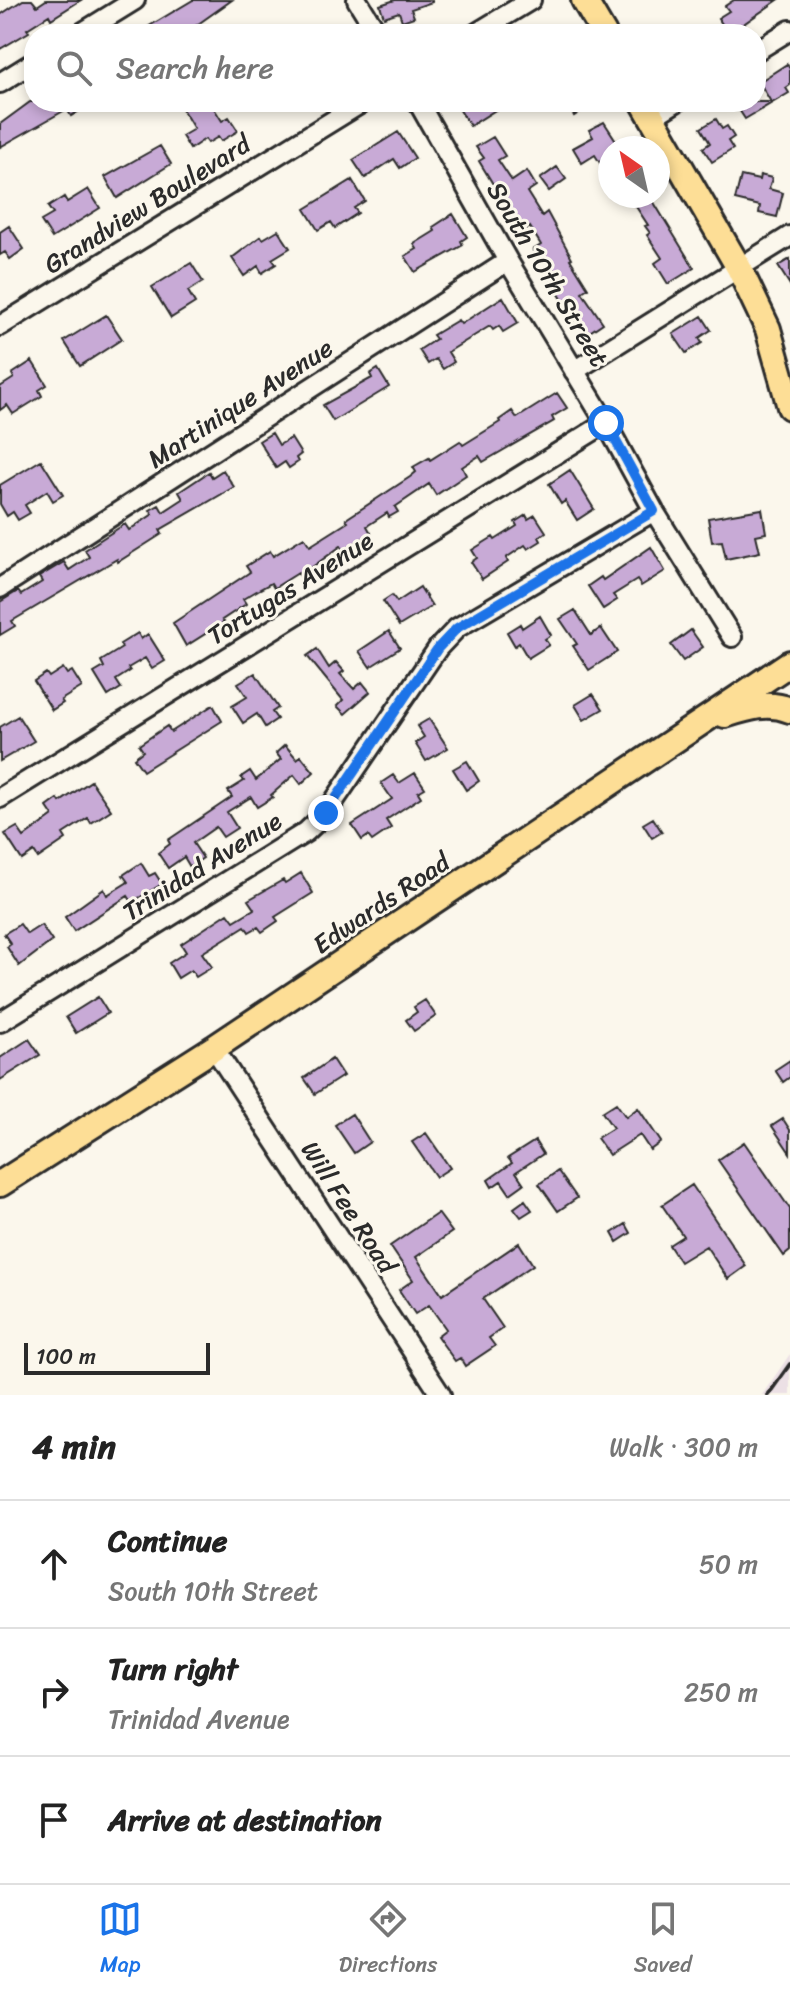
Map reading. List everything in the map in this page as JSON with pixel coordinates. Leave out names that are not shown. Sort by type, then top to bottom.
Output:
[{"type":"main road","points":[[584,0],[598,24]]},
{"type":"main road","points":[[649,112],[739,268],[768,329],[790,407]]},
{"type":"main road","name":"Edwards Road","points":[[0,1184],[214,1048],[790,663]]},
{"type":"main road","points":[[703,721],[753,706],[777,705],[790,710]]},
{"type":"street","points":[[96,24],[135,0]]},
{"type":"street","points":[[357,0],[372,24]]},
{"type":"street","points":[[491,24],[531,0]]},
{"type":"street","points":[[766,45],[790,30]]},
{"type":"street","points":[[0,83],[24,68]]},
{"type":"street","name":"Grandview Boulevard","points":[[0,326],[347,112]]},
{"type":"street","name":"South 10th Street","points":[[424,112],[508,261],[606,423],[654,511],[732,637]]},
{"type":"street","points":[[574,371],[790,236]]},
{"type":"street","name":"Martinique Avenue","points":[[0,588],[508,261]]},
{"type":"street","name":"Tortugas Avenue","points":[[0,798],[606,423]]},
{"type":"street","name":"Trinidad Avenue","points":[[0,1022],[306,832],[326,813],[438,648],[457,628],[654,511]]},
{"type":"street","name":"Will Fee Road","points":[[214,1048],[441,1395]]},
{"type":"shaded area","points":[[790,1354],[790,1395],[762,1395]]},
{"type":"building","points":[[23,0],[32,0],[37,6],[46,0],[81,0],[51,19],[49,15],[35,24],[24,24],[24,35],[0,49],[0,15]]},
{"type":"building","points":[[193,0],[232,0],[198,24],[153,24]]},
{"type":"building","points":[[395,0],[432,2],[411,9],[414,17],[402,21],[399,12],[384,17],[380,5]]},
{"type":"building","points":[[734,0],[778,0],[743,24],[722,24],[718,18],[729,11],[725,6]]},
{"type":"building","points":[[787,64],[790,69],[790,85],[786,88],[789,93],[766,107],[766,102],[771,102],[766,94],[766,78]]},
{"type":"building","points":[[24,106],[24,112],[62,112],[0,147],[0,124]]},
{"type":"building","points":[[184,112],[216,112],[222,121],[229,117],[238,131],[221,141],[218,137],[208,143],[205,139],[190,149],[182,136],[194,129]]},
{"type":"building","points":[[461,112],[492,112],[470,126]]},
{"type":"building","points":[[740,112],[757,112],[745,119]]},
{"type":"building","points":[[716,119],[722,129],[727,126],[734,137],[728,141],[733,149],[712,162],[703,148],[710,143],[701,128]]},
{"type":"building","points":[[604,122],[613,136],[598,136],[598,160],[595,155],[582,163],[573,148],[593,137],[589,130]]},
{"type":"building","points":[[398,132],[415,158],[400,168],[394,159],[365,178],[353,160]]},
{"type":"building","points":[[493,137],[505,156],[498,160],[512,181],[527,171],[536,186],[527,192],[542,216],[547,212],[588,288],[582,292],[603,323],[588,333],[578,318],[575,320],[551,281],[558,277],[546,257],[540,260],[533,250],[541,245],[530,227],[522,232],[479,161],[484,158],[476,147]]},
{"type":"building","points":[[160,146],[171,164],[117,198],[105,177]]},
{"type":"building","points":[[557,167],[566,179],[549,191],[540,179]]},
{"type":"building","points":[[760,175],[772,178],[769,189],[783,193],[777,217],[759,213],[760,206],[735,200],[741,176],[759,180]]},
{"type":"building","points":[[352,180],[365,201],[354,208],[358,213],[335,228],[331,222],[318,230],[305,209]]},
{"type":"building","points":[[88,189],[100,208],[52,238],[41,221],[53,214],[48,207],[64,197],[67,202]]},
{"type":"building","points":[[637,208],[657,208],[694,268],[668,284],[655,263],[662,258],[647,235],[650,233],[645,226],[648,225]]},
{"type":"building","points":[[453,214],[467,237],[461,241],[463,245],[415,272],[405,256],[417,249],[414,244],[435,231],[433,227]]},
{"type":"building","points":[[9,226],[24,249],[10,259],[5,252],[0,255],[0,232]]},
{"type":"building","points":[[278,230],[290,248],[272,259],[276,264],[262,273],[258,266],[244,276],[232,258],[261,236],[263,239]]},
{"type":"building","points":[[790,259],[790,285],[778,266]]},
{"type":"building","points":[[191,263],[203,282],[188,291],[195,303],[171,318],[152,287]]},
{"type":"building","points":[[503,297],[518,323],[503,332],[499,326],[493,330],[490,326],[448,352],[454,362],[443,369],[436,359],[428,364],[419,350],[436,339],[433,335],[458,320],[461,324]]},
{"type":"building","points":[[106,315],[122,339],[80,366],[64,341]]},
{"type":"building","points":[[702,316],[711,330],[699,338],[702,343],[686,353],[673,334]]},
{"type":"building","points":[[32,361],[47,385],[39,390],[42,396],[13,414],[7,405],[0,410],[0,387],[14,378],[12,374]]},
{"type":"building","points":[[378,369],[389,387],[333,421],[323,405],[372,378],[370,374]]},
{"type":"building","points":[[557,393],[567,408],[552,417],[554,421],[483,462],[479,456],[462,467],[466,475],[436,495],[429,484],[395,507],[398,512],[389,517],[387,513],[367,526],[371,533],[344,551],[341,546],[300,576],[298,573],[274,588],[271,583],[243,599],[246,604],[186,646],[173,623],[250,572],[246,566],[270,551],[273,556],[304,537],[310,546],[410,477],[416,472],[413,467],[460,441],[463,445],[512,411],[517,418]]},
{"type":"building","points":[[272,433],[279,445],[291,438],[301,454],[296,458],[298,462],[289,468],[285,462],[276,468],[259,441]]},
{"type":"building","points":[[41,460],[63,495],[53,501],[47,491],[25,505],[30,513],[18,520],[13,512],[7,516],[0,504],[0,485]]},
{"type":"building","points":[[223,470],[234,487],[160,530],[162,534],[118,562],[117,559],[12,621],[15,626],[0,635],[0,602],[18,591],[21,595],[42,582],[39,577],[64,562],[69,570],[89,557],[85,550],[103,538],[125,524],[129,530],[153,514],[150,510],[159,505],[163,512],[183,499],[179,492],[209,472],[212,477]]},
{"type":"building","points":[[570,470],[594,509],[577,520],[565,501],[561,504],[549,484]]},
{"type":"building","points":[[762,509],[766,533],[756,535],[760,552],[726,559],[722,541],[712,542],[708,518]]},
{"type":"building","points":[[526,515],[528,519],[535,515],[546,532],[539,537],[541,541],[528,549],[525,545],[506,558],[508,562],[482,579],[471,562],[477,558],[472,550],[517,526],[515,522]]},
{"type":"building","points":[[651,547],[665,571],[641,586],[637,580],[613,595],[617,600],[603,609],[588,586],[601,577],[603,580]]},
{"type":"building","points":[[420,587],[432,606],[399,626],[383,601],[392,595],[397,602]]},
{"type":"building","points":[[575,610],[591,635],[601,628],[617,652],[589,670],[573,646],[577,644],[560,619]]},
{"type":"building","points":[[540,616],[551,635],[545,639],[549,645],[528,658],[519,643],[515,646],[507,632],[520,624],[522,628]]},
{"type":"building","points":[[691,630],[703,647],[683,661],[671,645]]},
{"type":"building","points":[[389,631],[400,648],[370,667],[359,651]]},
{"type":"building","points":[[138,633],[141,639],[148,634],[165,661],[152,669],[145,658],[128,668],[130,671],[116,680],[121,688],[108,696],[94,673],[104,667],[101,661]]},
{"type":"building","points":[[317,649],[329,668],[336,662],[344,671],[340,674],[354,689],[362,682],[370,692],[345,714],[337,706],[343,700],[307,656]]},
{"type":"building","points":[[63,668],[67,674],[72,671],[82,687],[61,700],[63,703],[52,710],[34,681],[46,673],[49,677]]},
{"type":"building","points":[[255,673],[278,708],[272,712],[277,719],[265,727],[257,714],[243,723],[232,706],[247,697],[238,683]]},
{"type":"building","points":[[593,694],[603,709],[584,720],[575,705]]},
{"type":"building","points":[[213,705],[222,721],[143,771],[134,758],[143,751],[139,745],[167,726],[171,732]]},
{"type":"building","points":[[18,716],[34,741],[0,761],[0,727]]},
{"type":"building","points":[[429,719],[448,748],[426,761],[415,743],[424,737],[417,726]]},
{"type":"building","points":[[285,745],[297,759],[301,756],[314,772],[301,784],[294,775],[271,795],[273,797],[257,807],[251,797],[227,812],[237,828],[223,837],[216,827],[193,843],[203,858],[190,867],[184,857],[168,868],[158,853],[170,844],[168,840],[232,797],[228,791],[244,781],[241,777],[250,771],[256,780],[281,759],[276,753]]},
{"type":"building","points":[[467,761],[479,781],[466,790],[453,769]]},
{"type":"building","points":[[415,773],[425,788],[418,792],[421,797],[386,820],[391,828],[372,841],[368,836],[362,840],[352,825],[392,799],[381,783],[393,775],[399,783]]},
{"type":"building","points":[[91,781],[111,810],[91,823],[88,818],[63,834],[66,839],[38,858],[34,852],[22,860],[5,834],[17,827],[24,837],[53,816],[47,807]]},
{"type":"building","points":[[653,818],[662,832],[652,838],[643,824]]},
{"type":"building","points":[[141,863],[149,876],[155,873],[162,884],[132,902],[128,896],[74,931],[65,917],[104,889],[107,895],[128,882],[123,875]]},
{"type":"building","points":[[301,873],[313,893],[275,917],[278,921],[262,932],[258,927],[249,932],[245,926],[202,953],[212,967],[196,977],[191,970],[178,978],[169,963],[186,952],[181,944],[228,913],[234,921],[254,909],[248,900]]},
{"type":"building","points":[[20,924],[27,934],[41,925],[52,941],[19,966],[7,947],[11,944],[4,934]]},
{"type":"building","points":[[98,997],[108,1013],[76,1033],[66,1017]]},
{"type":"building","points":[[425,1000],[436,1016],[414,1031],[406,1020],[417,1012],[414,1007]]},
{"type":"building","points":[[29,1039],[40,1055],[0,1080],[0,1058]]},
{"type":"building","points":[[332,1059],[343,1076],[315,1094],[304,1078]]},
{"type":"building","points":[[790,1060],[790,1077],[783,1082],[775,1070]]},
{"type":"building","points":[[616,1103],[626,1117],[638,1108],[661,1142],[650,1150],[640,1135],[609,1155],[597,1138],[613,1128],[602,1112]]},
{"type":"building","points":[[352,1114],[370,1142],[354,1153],[335,1125]]},
{"type":"building","points":[[783,1119],[790,1130],[790,1153],[772,1126]]},
{"type":"building","points":[[426,1133],[450,1168],[436,1177],[412,1142]]},
{"type":"building","points":[[535,1141],[543,1154],[516,1172],[524,1184],[510,1194],[501,1181],[492,1187],[488,1180],[512,1163],[508,1158]]},
{"type":"building","points":[[744,1142],[790,1209],[790,1251],[784,1256],[718,1160]]},
{"type":"building","points":[[558,1171],[577,1198],[558,1211],[539,1184]]},
{"type":"building","points":[[692,1185],[746,1266],[728,1279],[706,1246],[680,1262],[669,1245],[683,1236],[662,1205]]},
{"type":"building","points":[[525,1200],[532,1210],[521,1217],[514,1208]]},
{"type":"building","points":[[438,1213],[452,1232],[416,1257],[442,1295],[519,1243],[533,1265],[483,1299],[503,1328],[489,1338],[495,1346],[465,1366],[460,1358],[455,1361],[437,1336],[446,1329],[429,1305],[415,1314],[399,1290],[413,1280],[390,1246]]},
{"type":"building","points":[[626,1224],[631,1233],[617,1242],[612,1233]]},
{"type":"railway","points":[[768,1395],[790,1364]]},
{"type":"route","points":[[326,813],[438,648],[457,628],[654,511],[606,423]]}]
